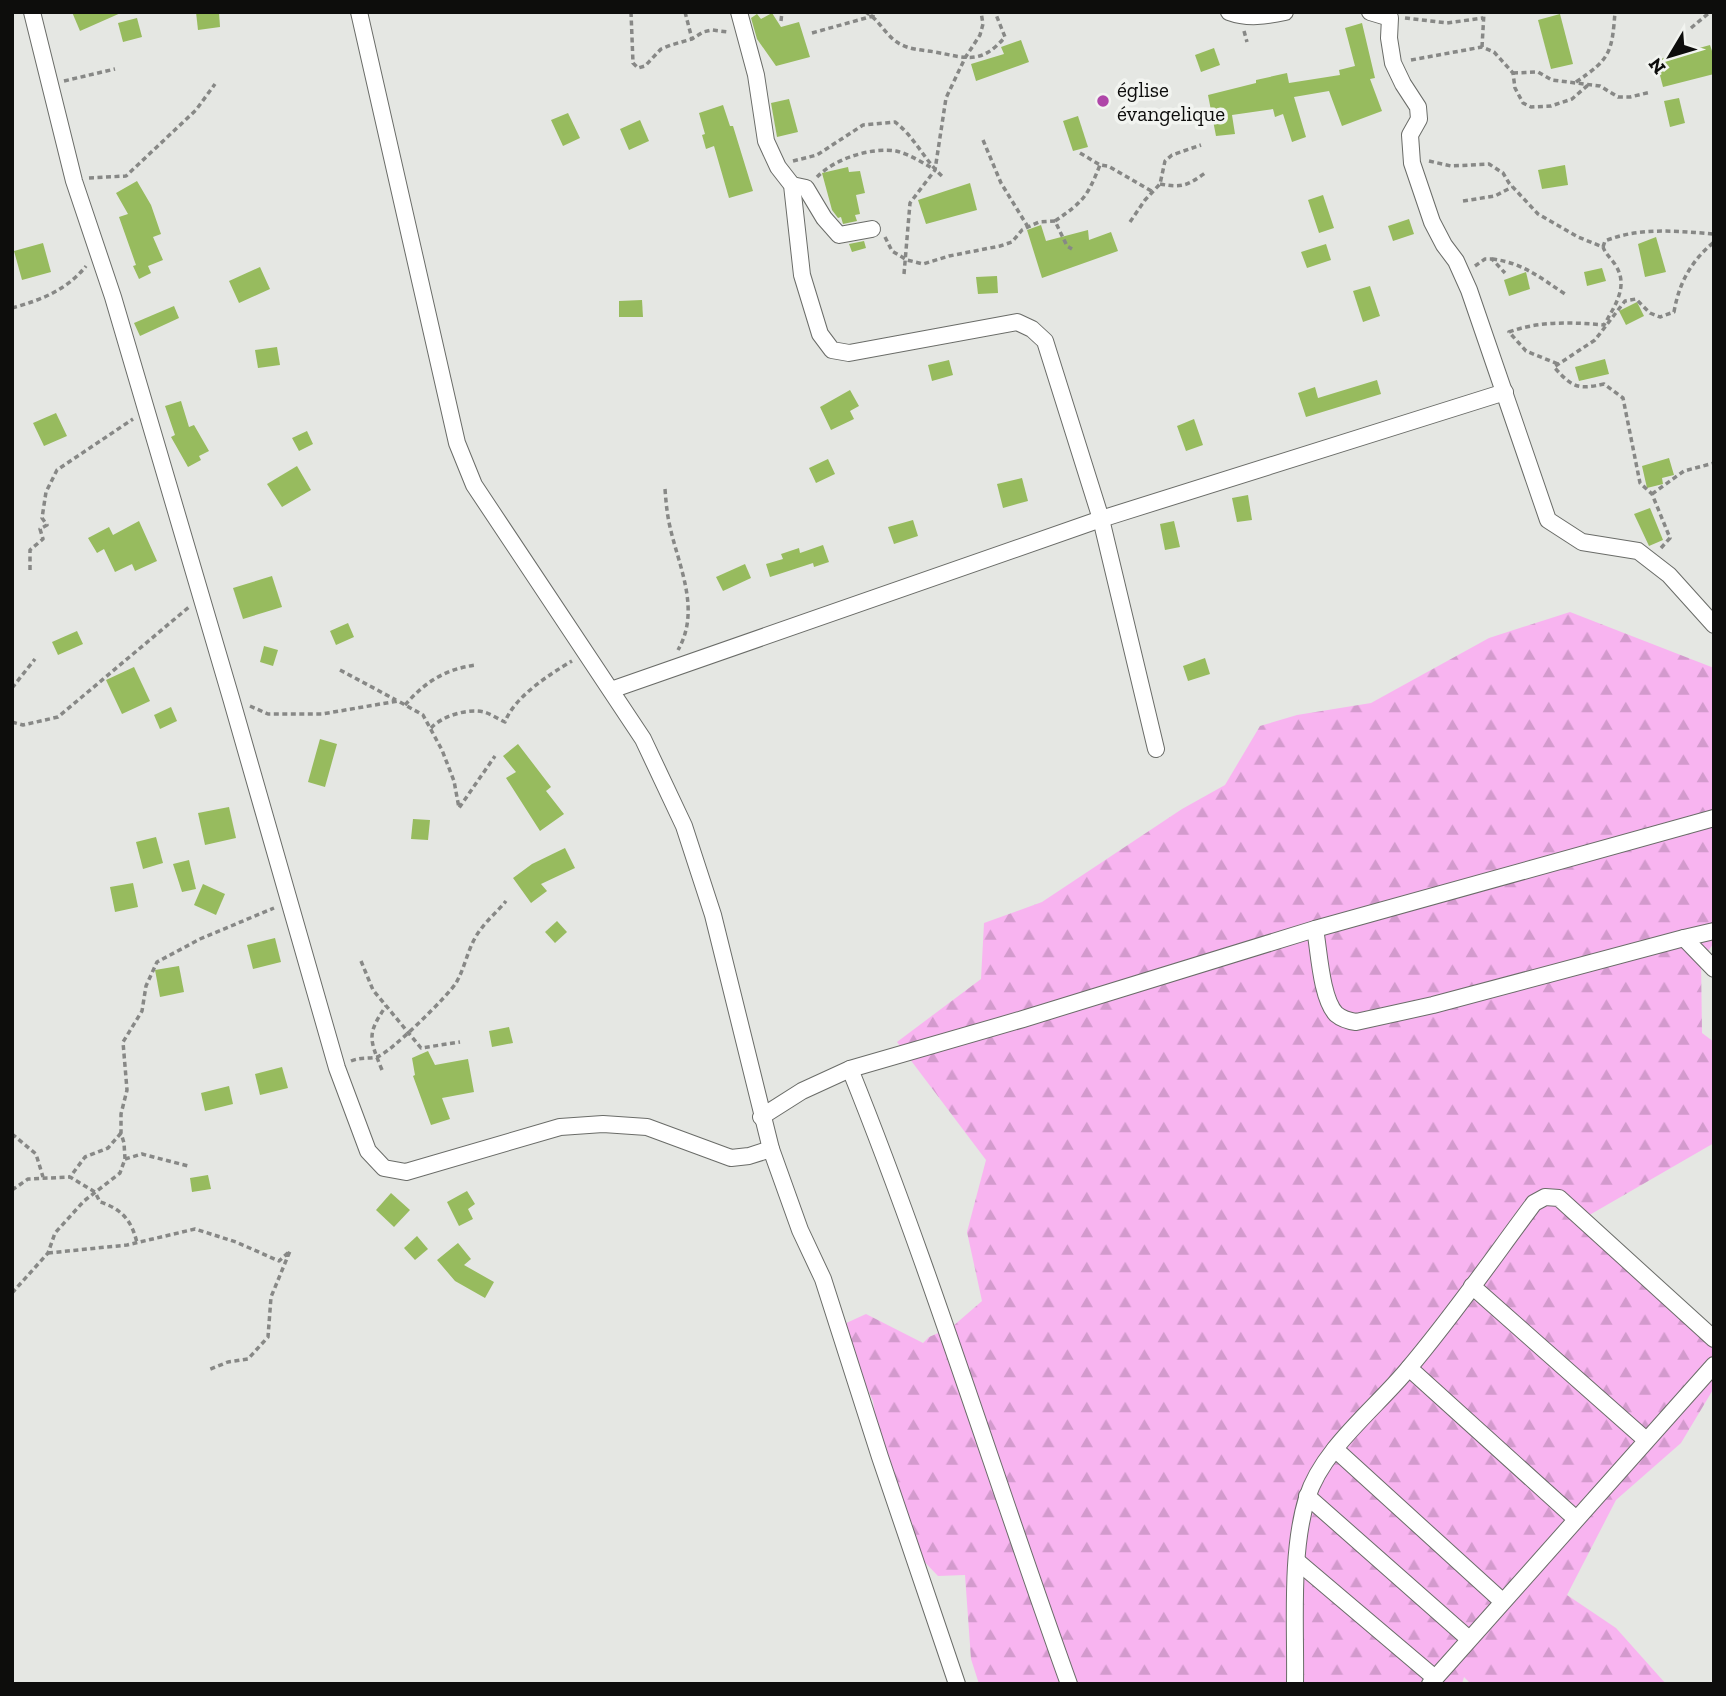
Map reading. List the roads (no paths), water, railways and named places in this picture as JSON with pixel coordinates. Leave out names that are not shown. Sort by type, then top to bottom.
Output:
[{"type":"street","points":[[32,12],[74,181],[146,410],[337,1068],[368,1151],[384,1168],[406,1172],[560,1126],[581,1125],[647,1127],[731,1158],[771,1149]]},
{"type":"street","points":[[359,12],[457,443],[474,485],[643,739],[684,826],[713,915],[771,1149],[800,1230],[823,1279],[957,1684]]},
{"type":"street","points":[[739,12],[756,75],[766,141],[778,167],[799,187],[839,235],[872,229]]},
{"type":"street","points":[[1229,12],[1240,16],[1261,17],[1285,12]]},
{"type":"street","points":[[1370,12],[1390,18],[1389,38],[1394,63],[1403,84],[1418,107],[1419,119],[1410,135],[1412,163],[1432,222],[1459,269],[1505,392],[1548,520],[1582,542],[1639,551],[1669,575],[1714,625]]},
{"type":"street","points":[[799,187],[802,275],[820,334],[832,350],[849,353],[1017,322],[1032,329],[1045,341],[1101,519],[1156,749]]},
{"type":"street","points":[[611,690],[1101,519],[1505,392]]},
{"type":"street","points":[[761,1117],[802,1091],[850,1069],[1023,1020],[1315,929],[1714,818]]},
{"type":"street","points":[[1315,929],[1328,1001],[1336,1014],[1356,1022],[1433,1005],[1714,931]]},
{"type":"street","points":[[1684,938],[1714,969]]},
{"type":"street","points":[[850,1069],[894,1178],[1026,1567],[1069,1684]]},
{"type":"street","points":[[1296,1684],[1298,1538],[1307,1496],[1316,1476],[1335,1449],[1409,1368],[1534,1203],[1545,1197],[1559,1198],[1714,1339]]},
{"type":"street","points":[[1472,1286],[1646,1440]]},
{"type":"street","points":[[1297,1560],[1432,1681],[1714,1365]]},
{"type":"street","points":[[1409,1368],[1576,1519]]},
{"type":"street","points":[[1335,1449],[1502,1601]]},
{"type":"street","points":[[1307,1496],[1469,1639]]},
{"type":"place","name":"église évangelique","points":[[1103,101]]}]
